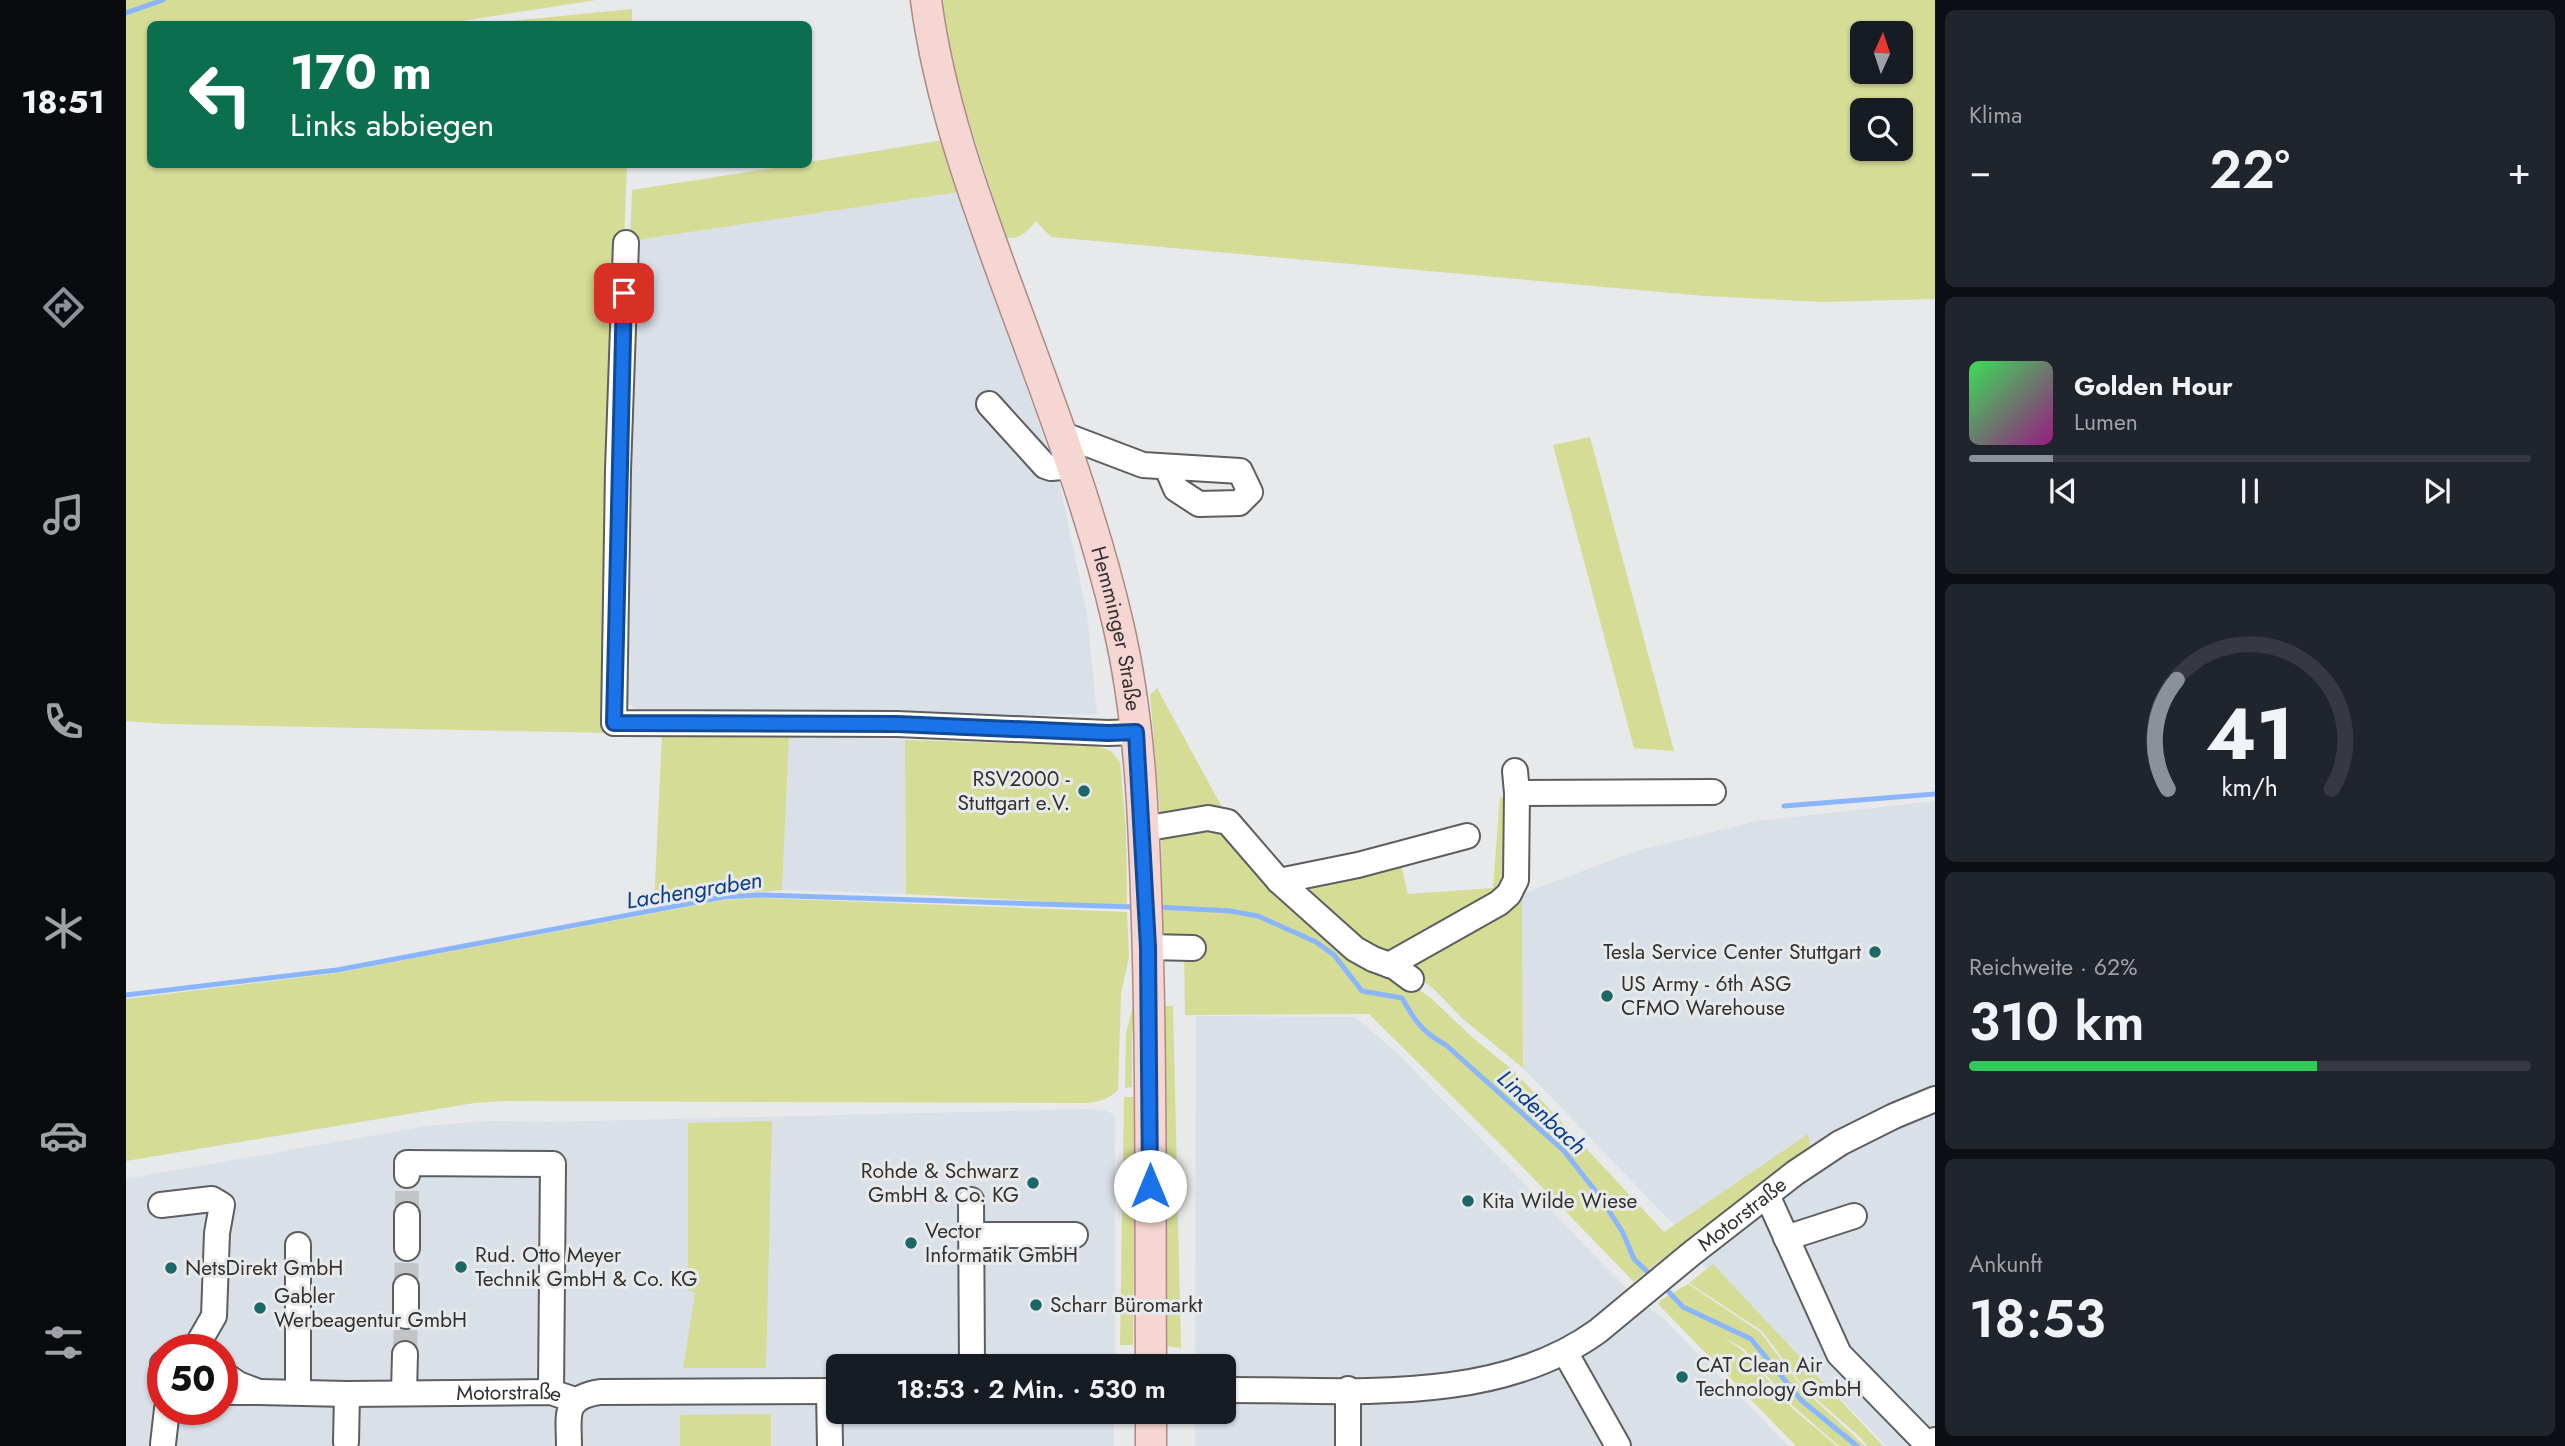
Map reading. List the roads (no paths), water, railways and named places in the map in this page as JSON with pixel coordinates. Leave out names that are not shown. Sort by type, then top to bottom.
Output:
[{"type":"main road","name":"Hemminger Straße","points":[[926,0],[933,51],[955,136],[1068,453],[1108,583],[1119,629],[1136,732],[1146,890],[1151,1354]]},
{"type":"main road","points":[[1151,1424],[1151,1446]]},
{"type":"street","points":[[626,243],[614,723],[897,724],[1136,732]]},
{"type":"street","points":[[989,404],[1045,466],[1051,468],[1068,453],[1072,438],[1143,465],[1167,468]]},
{"type":"street","points":[[1388,965],[1499,903],[1509,894],[1516,880],[1516,782],[1713,792]]},
{"type":"street","points":[[1143,829],[1208,818],[1228,822],[1279,881],[1355,949],[1411,979]]},
{"type":"street","points":[[1279,881],[1358,865],[1467,836]]},
{"type":"street","points":[[1148,939],[1193,948]]},
{"type":"street","name":"Motorstraße","points":[[1236,1390],[1425,1389],[1494,1377],[1539,1364],[1565,1352],[1598,1331],[1673,1268],[1767,1195],[1840,1143],[1935,1099]]},
{"type":"street","points":[[407,1175],[408,1163],[553,1164],[551,1392]]},
{"type":"street","points":[[1767,1195],[1839,1354],[1926,1444],[1935,1440]]},
{"type":"street","points":[[161,1205],[212,1199],[222,1205],[217,1233],[214,1316],[204,1334]]},
{"type":"street","points":[[971,1200],[972,1354]]},
{"type":"street","points":[[407,1215],[407,1248]]},
{"type":"street","points":[[1786,1238],[1854,1216]]},
{"type":"street","points":[[972,1236],[1075,1235]]},
{"type":"street","points":[[298,1245],[298,1392]]},
{"type":"street","points":[[406,1287],[406,1316]]},
{"type":"street","points":[[1565,1352],[1618,1446]]},
{"type":"street","points":[[404,1392],[405,1354]]},
{"type":"street","name":"Motorstraße","points":[[238,1384],[259,1392]]},
{"type":"street","points":[[1348,1389],[1348,1446]]},
{"type":"street","name":"Motorstraße","points":[[238,1392],[551,1392],[575,1400],[582,1395],[600,1392],[826,1391]]},
{"type":"street","points":[[346,1442],[347,1394]]},
{"type":"street","points":[[569,1446],[569,1412],[575,1400]]},
{"type":"street","points":[[830,1446],[832,1424]]},
{"type":"street","points":[[163,1444],[165,1425]]},
{"type":"waterway","points":[[126,13],[163,0]]},
{"type":"waterway","name":"Lachengraben","points":[[1784,806],[1935,794]]},
{"type":"waterway","name":"Lachengraben","points":[[126,995],[337,970],[724,897],[759,895],[1136,907]]},
{"type":"waterway","name":"Lindenbach","points":[[1157,907],[1230,911],[1258,916],[1316,942],[1334,955],[1362,991],[1402,998],[1415,1020],[1425,1030],[1446,1045],[1564,1151],[1601,1198],[1623,1233],[1634,1259],[1654,1278]]},
{"type":"waterway","name":"Lindenbach","points":[[1664,1287],[1683,1307],[1751,1339],[1801,1400],[1857,1446]]},
{"type":"tunnel","points":[[407,1175],[407,1215]]},
{"type":"tunnel","points":[[406,1287],[407,1248]]},
{"type":"tunnel","points":[[405,1354],[406,1316]]},
{"type":"place","name":"RSV2000 - Stuttgart e.V.","points":[[1084,791]]},
{"type":"place","name":"Tesla Service Center Stuttgart","points":[[1875,952]]},
{"type":"place","name":"US Army - 6th ASG CFMO Warehouse","points":[[1607,996]]},
{"type":"place","name":"Rohde & Schwarz GmbH & Co. KG","points":[[1033,1183]]},
{"type":"place","name":"Kita Wilde Wiese","points":[[1468,1201]]},
{"type":"place","name":"Vector Informatik GmbH","points":[[911,1243]]},
{"type":"place","name":"Rud. Otto Meyer Technik GmbH & Co. KG","points":[[461,1267]]},
{"type":"place","name":"NetsDirekt GmbH","points":[[171,1268]]},
{"type":"place","name":"Scharr Büromarkt","points":[[1036,1305]]},
{"type":"place","name":"Gabler Werbeagentur GmbH","points":[[260,1308]]},
{"type":"place","name":"CAT Clean Air Technology GmbH","points":[[1682,1377]]}]
